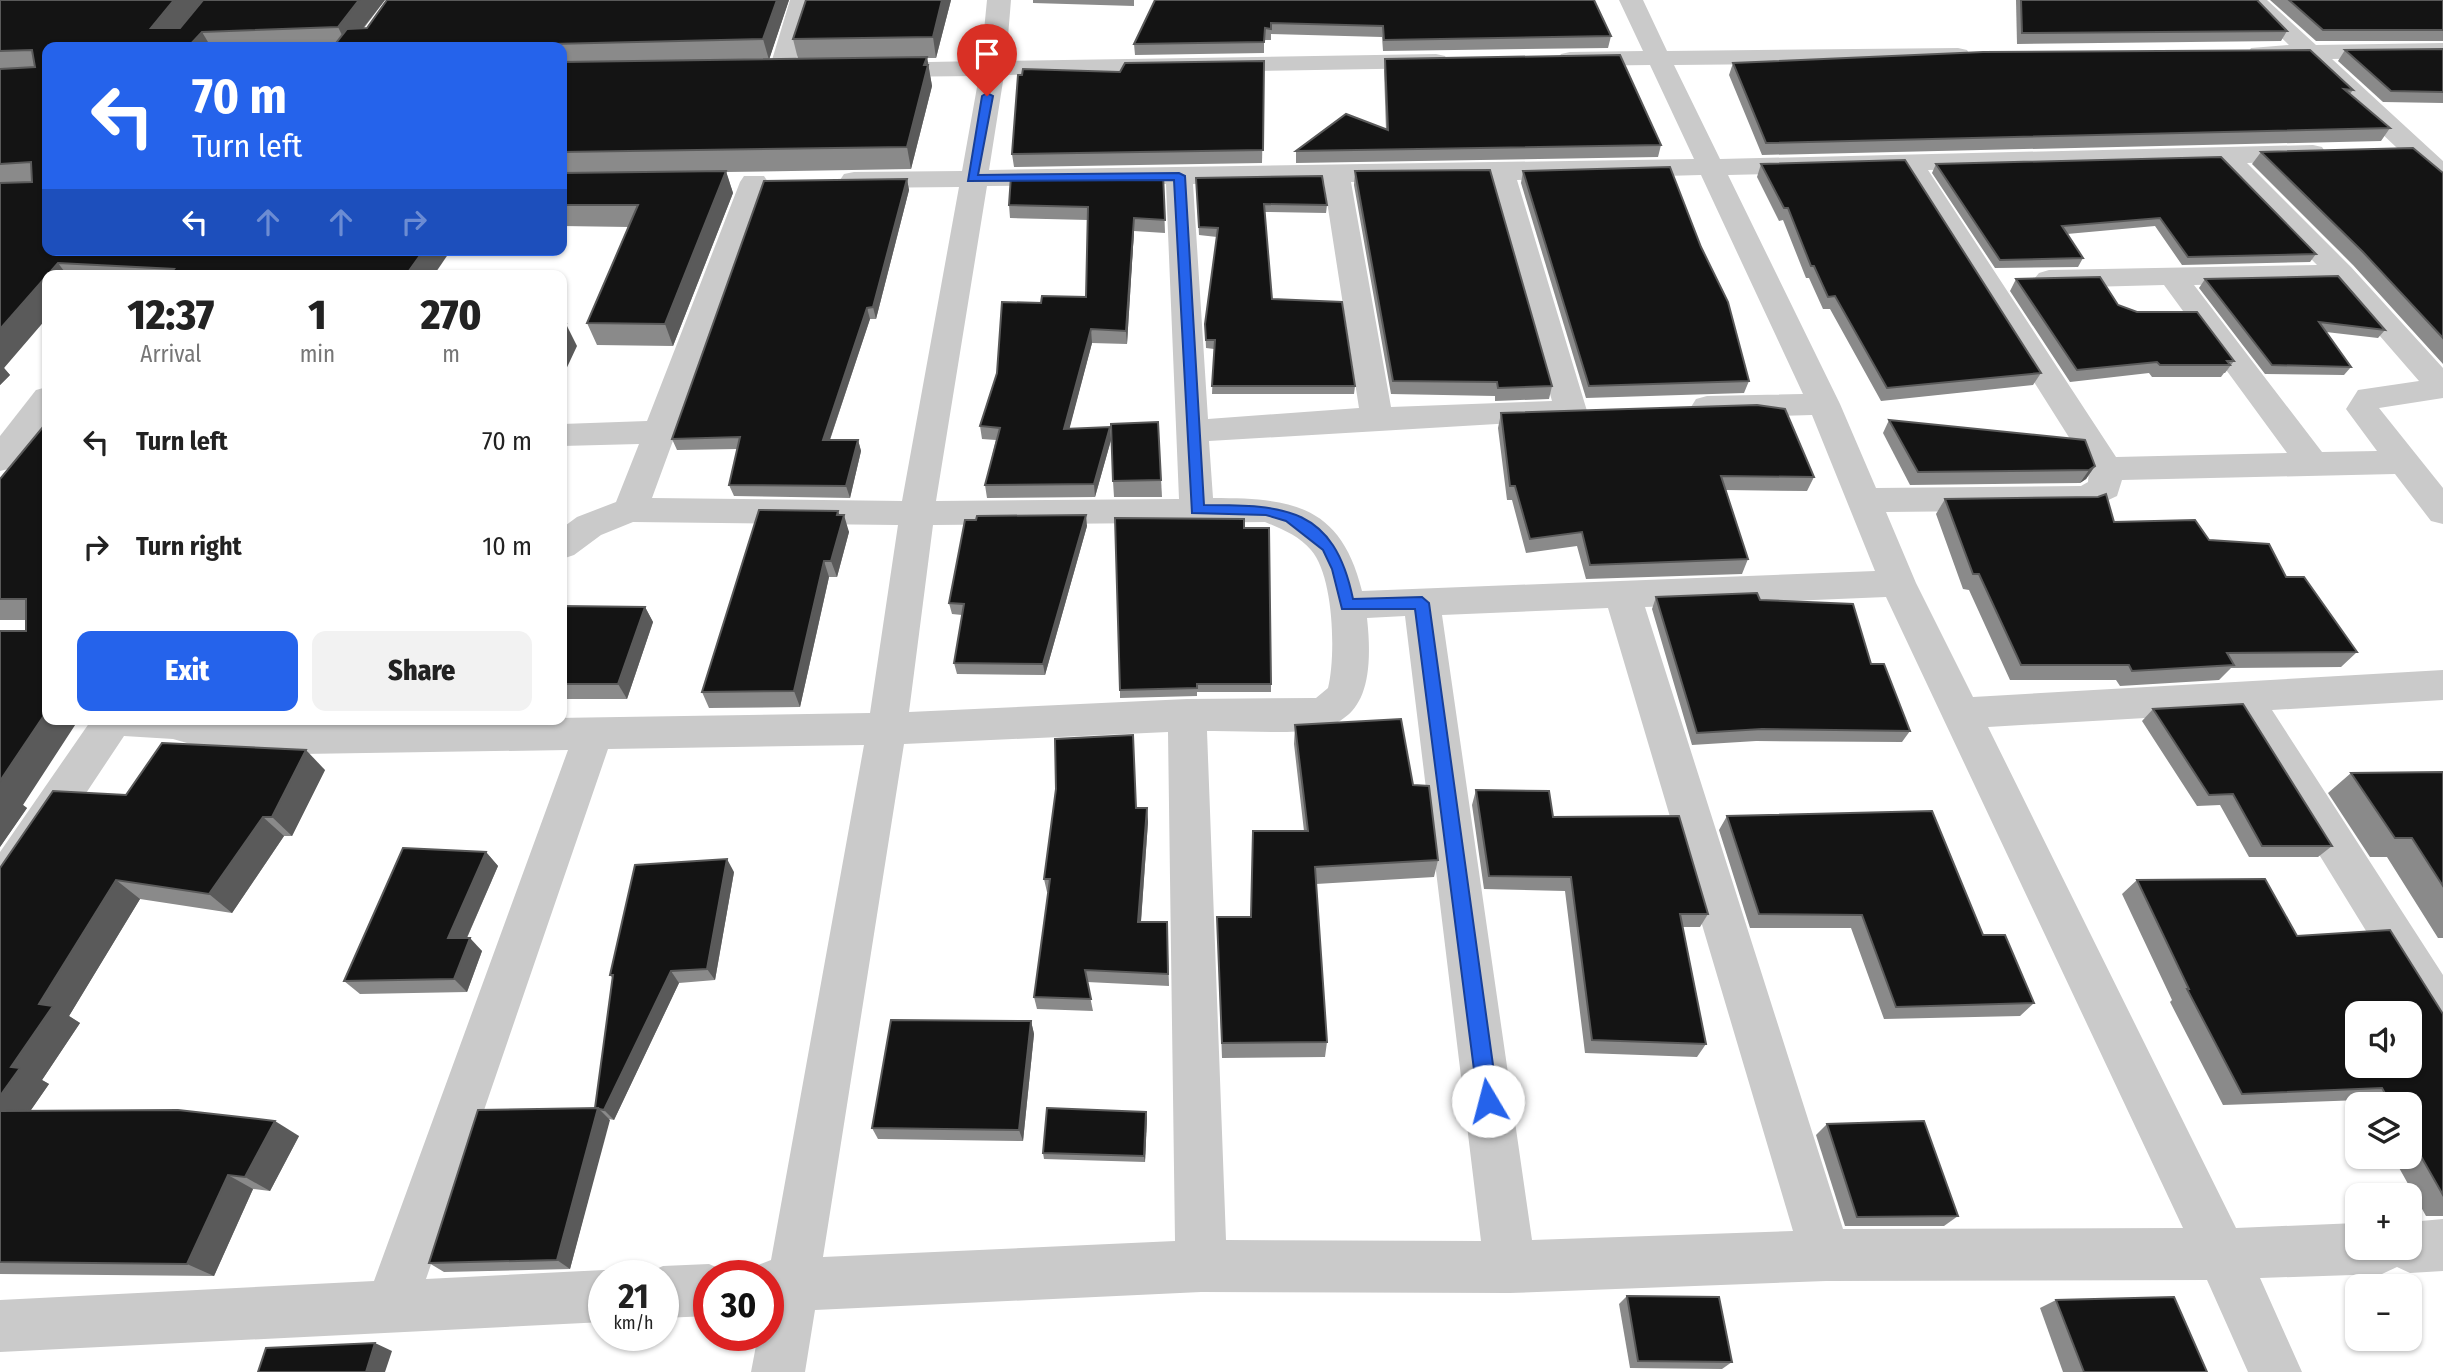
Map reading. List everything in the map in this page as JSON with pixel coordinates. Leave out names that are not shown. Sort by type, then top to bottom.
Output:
[{"type":"street","points":[[782,71],[802,0]]},
{"type":"street","points":[[784,1264],[887,729],[917,513],[972,178],[993,69],[999,0]]},
{"type":"street","points":[[1631,0],[1824,404],[1898,583],[2222,1254],[2275,1372]]},
{"type":"street","points":[[2255,0],[2443,176]]},
{"type":"street","points":[[2240,53],[2443,51]]},
{"type":"street","points":[[1547,59],[1977,55]]},
{"type":"street","points":[[847,70],[1464,61]]},
{"type":"street","points":[[754,71],[808,70]]},
{"type":"street","points":[[2374,151],[2415,150]]},
{"type":"street","points":[[822,181],[1501,172],[2333,152]]},
{"type":"street","points":[[2224,155],[2341,273],[2443,388]]},
{"type":"street","points":[[1864,500],[2087,498],[2105,488],[2106,469],[2007,280],[1909,162]]},
{"type":"street","points":[[1192,431],[1377,418],[1584,411],[1501,172]]},
{"type":"street","points":[[1336,174],[1377,418]]},
{"type":"street","points":[[1179,176],[1197,510]]},
{"type":"street","points":[[629,510],[754,182]]},
{"type":"street","points":[[2007,280],[2341,273]]},
{"type":"street","points":[[2174,277],[2313,464]]},
{"type":"street","points":[[2443,388],[2369,397],[2362,409],[2401,462],[2443,512]]},
{"type":"street","points":[[5,454],[42,404]]},
{"type":"street","points":[[1677,408],[1824,404]]},
{"type":"street","points":[[567,435],[657,432]]},
{"type":"street","points":[[5,454],[42,447]]},
{"type":"street","points":[[2106,469],[2401,462]]},
{"type":"street","points":[[193,725],[234,729],[462,728],[593,735],[887,729],[1187,715],[1321,714],[1337,706],[1347,691],[1351,674],[1347,605],[1339,569],[1328,547],[1291,517],[1267,510],[917,513],[629,510],[589,526],[567,542]]},
{"type":"street","points":[[1347,605],[1898,583]]},
{"type":"street","points":[[1623,596],[1826,1255]]},
{"type":"street","points":[[1422,603],[1510,1266]]},
{"type":"street","points":[[1961,713],[2443,685]]},
{"type":"street","points":[[2243,697],[2443,1015]]},
{"type":"street","points":[[1187,715],[1201,1266]]},
{"type":"street","points":[[0,887],[111,725]]},
{"type":"street","points":[[390,1308],[593,735]]},
{"type":"street","points":[[2422,1246],[2443,1245]]},
{"type":"street","points":[[784,1285],[1201,1266],[1510,1266],[1826,1255],[2222,1254],[2345,1249]]},
{"type":"street","points":[[0,1326],[588,1297]]},
{"type":"street","points":[[778,1351],[778,1372]]},
{"type":"building","points":[[0,0],[174,0],[151,28],[180,28],[203,0],[359,0],[338,27],[202,32],[193,42],[42,42],[42,256],[420,256],[410,270],[173,270],[58,263],[52,270],[42,270],[42,281],[0,329],[0,183],[32,182],[31,162],[0,164],[0,69],[35,67],[32,50],[0,51]]},
{"type":"building","points":[[387,0],[777,0],[763,39],[567,44],[337,42],[347,29],[367,28]]},
{"type":"building","points":[[806,0],[942,0],[933,37],[793,39]]},
{"type":"building","points":[[1155,0],[1594,0],[1611,36],[1384,40],[1383,26],[1271,23],[1271,29],[1265,28],[1264,42],[1134,44]]},
{"type":"building","points":[[2021,0],[2257,0],[2287,31],[2022,33]]},
{"type":"building","points":[[2289,0],[2443,0],[2443,30],[2323,30]]},
{"type":"building","points":[[2443,49],[2443,92],[2391,91],[2345,50]]},
{"type":"building","points":[[2310,50],[2353,90],[2344,89],[2390,128],[1766,143],[1733,63],[1983,52]]},
{"type":"building","points":[[1620,55],[1661,145],[1296,151],[1346,114],[1388,130],[1385,59]]},
{"type":"building","points":[[927,57],[924,65],[928,65],[907,147],[567,152],[567,62]]},
{"type":"building","points":[[1264,61],[1263,150],[1012,154],[1018,75],[1022,75],[1023,69],[1120,72],[1125,63]]},
{"type":"building","points":[[2413,148],[2443,173],[2443,338],[2363,252],[2261,152]]},
{"type":"building","points":[[2221,157],[2316,254],[2188,257],[2160,218],[2062,226],[2083,258],[2000,260],[1936,164]]},
{"type":"building","points":[[1905,160],[2041,373],[1887,388],[1835,296],[1828,297],[1814,266],[1811,266],[1788,208],[1784,208],[1761,164]]},
{"type":"building","points":[[1670,167],[1701,247],[1728,302],[1749,381],[1589,386],[1523,171]]},
{"type":"building","points":[[1490,170],[1552,386],[1498,388],[1497,382],[1393,381],[1355,171]]},
{"type":"building","points":[[726,171],[665,324],[587,323],[638,205],[567,205],[567,173]]},
{"type":"building","points":[[1163,174],[1165,220],[1134,218],[1126,331],[1091,329],[1064,429],[1110,427],[1094,484],[985,485],[1000,428],[980,426],[997,373],[1002,302],[1041,303],[1042,296],[1086,297],[1088,207],[1009,205],[1011,176]]},
{"type":"building","points":[[1322,176],[1327,205],[1264,204],[1272,299],[1342,302],[1355,386],[1212,386],[1215,340],[1206,340],[1205,324],[1218,228],[1199,227],[1196,178]]},
{"type":"building","points":[[907,179],[873,307],[867,308],[823,440],[858,440],[846,486],[729,485],[740,437],[672,439],[764,181]]},
{"type":"building","points":[[2338,276],[2385,330],[2319,322],[2351,367],[2272,365],[2205,279]]},
{"type":"building","points":[[2100,277],[2118,305],[2137,312],[2197,312],[2234,361],[2227,361],[2230,365],[2160,365],[2157,362],[2077,370],[2016,279]]},
{"type":"building","points":[[1757,405],[1785,409],[1814,477],[1721,476],[1748,559],[1590,565],[1582,532],[1530,539],[1515,486],[1510,486],[1501,413]]},
{"type":"building","points":[[1889,420],[2085,440],[2095,466],[2089,470],[1918,472]]},
{"type":"building","points":[[1158,422],[1161,480],[1113,481],[1111,424]]},
{"type":"building","points":[[42,428],[42,718],[0,781],[0,631],[26,631],[26,599],[0,599],[0,479]]},
{"type":"building","points":[[2106,494],[2114,522],[2195,520],[2209,540],[2269,544],[2286,577],[2304,577],[2357,652],[2227,653],[2234,665],[2132,671],[2129,665],[2021,665],[1979,574],[1973,574],[1945,499],[2098,497]]},
{"type":"building","points":[[759,510],[838,511],[837,515],[844,515],[831,561],[824,561],[794,691],[702,692]]},
{"type":"building","points":[[1086,515],[1043,664],[954,663],[964,604],[949,603],[965,520],[976,520],[977,516]]},
{"type":"building","points":[[1115,518],[1244,519],[1244,528],[1269,528],[1271,684],[1197,684],[1197,688],[1120,690]]},
{"type":"building","points":[[1757,593],[1760,600],[1853,604],[1871,664],[1884,664],[1910,731],[1762,729],[1697,733],[1656,597]]},
{"type":"building","points":[[567,606],[645,607],[618,684],[567,684]]},
{"type":"building","points":[[2243,704],[2332,846],[2262,846],[2233,794],[2209,795],[2153,709]]},
{"type":"building","points":[[1401,719],[1413,785],[1429,786],[1438,860],[1315,867],[1327,1042],[1222,1043],[1217,917],[1251,917],[1253,831],[1308,831],[1295,725]]},
{"type":"building","points":[[1133,735],[1136,808],[1147,808],[1138,922],[1167,922],[1168,974],[1085,970],[1091,999],[1034,997],[1050,879],[1044,879],[1056,789],[1055,739]]},
{"type":"building","points":[[162,743],[306,750],[272,817],[263,817],[209,894],[116,880],[39,1004],[53,1006],[11,1067],[20,1068],[0,1096],[0,868],[53,791],[126,795]]},
{"type":"building","points":[[2443,772],[2443,886],[2412,838],[2395,838],[2351,773]]},
{"type":"building","points":[[1476,790],[1549,791],[1553,817],[1679,816],[1708,914],[1680,914],[1706,1044],[1592,1040],[1571,877],[1489,876]]},
{"type":"building","points":[[1932,811],[1983,935],[2005,935],[2034,1003],[1896,1007],[1862,915],[1759,914],[1727,816]]},
{"type":"building","points":[[403,848],[486,852],[448,938],[470,938],[454,979],[344,981]]},
{"type":"building","points":[[727,859],[707,969],[671,971],[604,1110],[595,1108],[613,975],[610,975],[635,865]]},
{"type":"building","points":[[2265,879],[2297,936],[2390,930],[2443,1014],[2443,1195],[2422,1158],[2422,1092],[2384,1092],[2382,1088],[2242,1094],[2137,880]]},
{"type":"building","points":[[891,1020],[1031,1021],[1019,1130],[872,1128]]},
{"type":"building","points":[[598,1108],[557,1260],[429,1263],[478,1110]]},
{"type":"building","points":[[1047,1108],[1146,1112],[1144,1156],[1043,1153]]},
{"type":"building","points":[[178,1110],[275,1121],[245,1177],[228,1175],[187,1264],[0,1262],[0,1111]]},
{"type":"building","points":[[1924,1121],[1958,1216],[1857,1217],[1827,1124]]},
{"type":"building","points":[[1627,1296],[1719,1297],[1732,1362],[1638,1361]]},
{"type":"building","points":[[2174,1297],[2207,1372],[2084,1372],[2056,1300]]},
{"type":"building","points":[[375,1343],[366,1372],[258,1372],[266,1348]]},
{"type":"route","points":[[987,96],[972,178],[1179,176],[1197,510],[1267,510],[1291,517],[1328,547],[1339,569],[1347,605],[1422,603],[1488,1101]]}]
